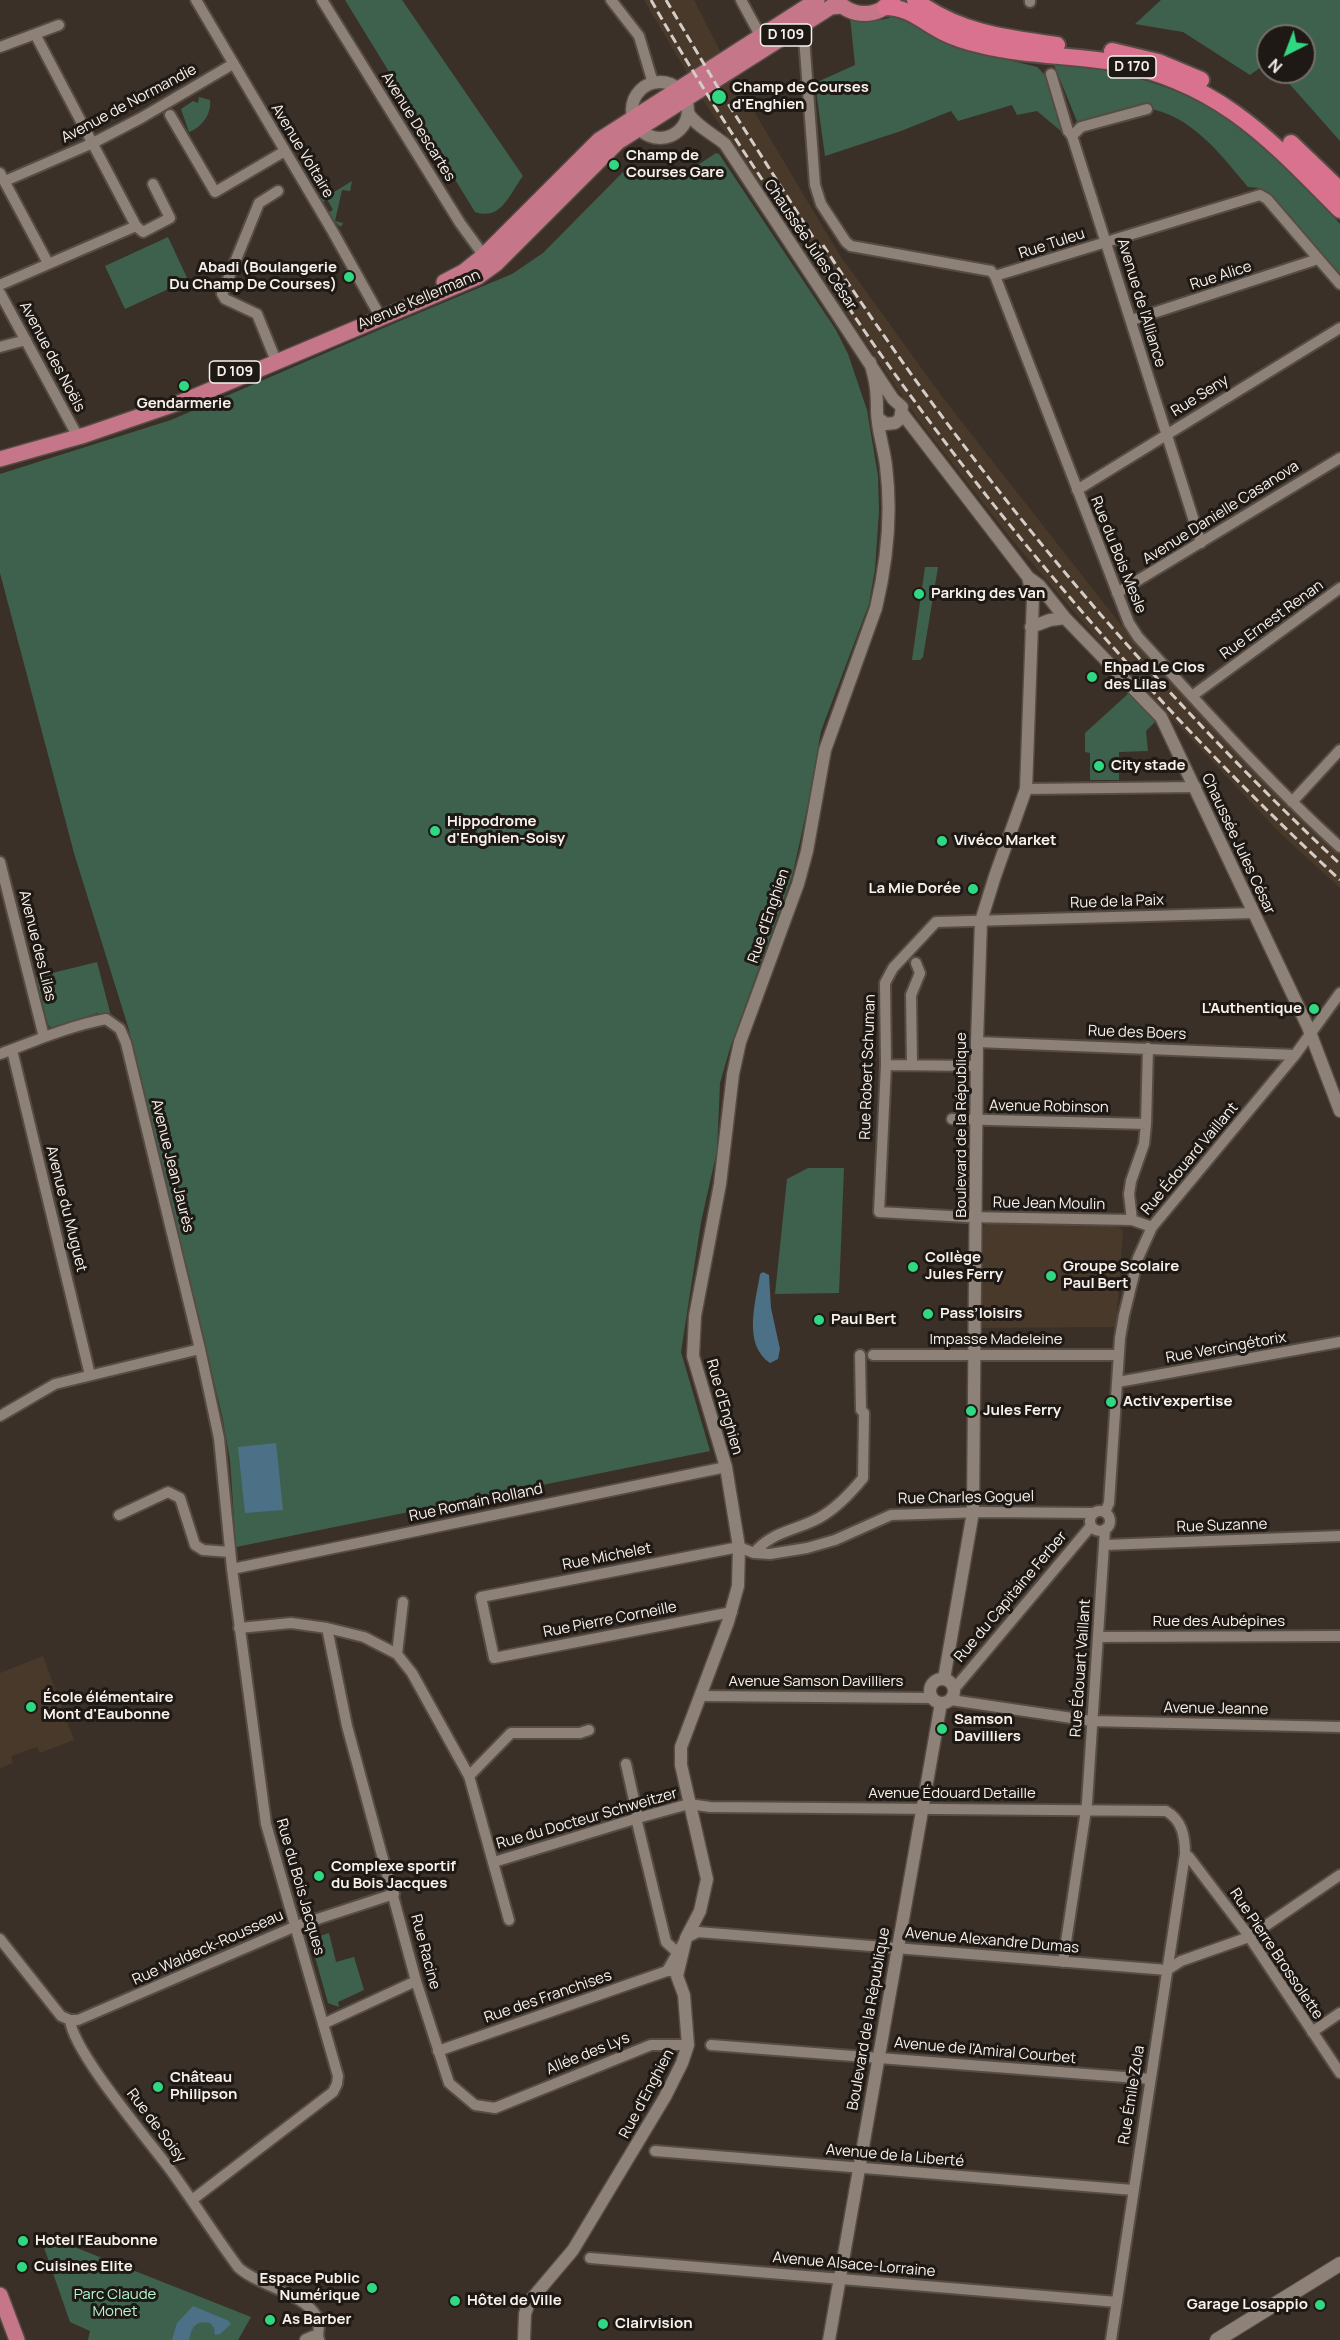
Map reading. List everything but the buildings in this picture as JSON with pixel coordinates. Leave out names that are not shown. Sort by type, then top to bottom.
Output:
[{"type":"highway","name":"D 170","points":[[915,0],[961,27],[988,35],[1117,52],[1158,62],[1186,73],[1219,90],[1256,114],[1340,190]]},
{"type":"highway","name":"D 170","points":[[889,4],[904,9],[941,31],[969,42],[1019,52],[1112,62],[1181,84],[1231,110],[1263,133],[1340,210]]},
{"type":"main road","name":"Avenue Kellermann","points":[[684,100],[761,36],[817,0]]},
{"type":"main road","name":"Avenue Kellermann","points":[[0,459],[184,401],[276,358],[470,281],[488,261],[636,124],[684,100],[838,3]]},
{"type":"main road","points":[[838,3],[860,14],[873,13],[889,4]]},
{"type":"main road","name":"Avenue Kellermann","points":[[0,453],[76,434]]},
{"type":"main road","points":[[1217,2340],[1230,2336],[1340,2264]]},
{"type":"main road","points":[[0,2295],[17,2340]]},
{"type":"street","name":"Avenue Voltaire","points":[[196,0],[380,315]]},
{"type":"street","name":"Avenue Descartes","points":[[322,0],[460,223],[488,261]]},
{"type":"street","points":[[611,0],[639,36],[653,83]]},
{"type":"street","points":[[741,0],[761,36]]},
{"type":"street","points":[[0,47],[59,25]]},
{"type":"street","points":[[801,26],[804,37],[817,193],[831,221],[846,242],[851,246],[985,270],[993,272],[995,276]]},
{"type":"street","points":[[35,34],[136,226],[142,232],[170,218],[153,184]]},
{"type":"street","name":"Avenue de Normandie","points":[[2,177],[93,143],[141,118],[233,64]]},
{"type":"street","name":"Avenue de l'Alliance","points":[[1051,74],[1132,320],[1201,543]]},
{"type":"street","points":[[680,129],[684,100],[665,82],[653,83],[637,93],[633,101],[636,124],[648,135],[658,138],[669,136],[680,129],[689,128],[725,144]]},
{"type":"street","name":"Chaussée Jules César","points":[[684,100],[693,121],[725,144],[893,399],[900,404],[889,417]]},
{"type":"street","points":[[1072,136],[1081,127],[1147,109]]},
{"type":"street","points":[[170,115],[215,192],[285,151]]},
{"type":"street","points":[[2,177],[48,263]]},
{"type":"street","points":[[276,358],[257,314],[225,299],[222,294],[259,203],[278,191]]},
{"type":"street","name":"Rue Tuleu","points":[[995,276],[1260,195],[1267,199],[1318,259]]},
{"type":"street","points":[[0,285],[136,226]]},
{"type":"street","points":[[1318,259],[1340,284]]},
{"type":"street","name":"Rue Alice","points":[[1132,320],[1318,259]]},
{"type":"street","name":"Rue du Bois Mesle","points":[[995,276],[1129,623],[1138,637],[1192,696],[1292,802],[1340,847]]},
{"type":"street","name":"Avenue des Noëls","points":[[0,293],[76,434]]},
{"type":"street","name":"Rue Seny","points":[[1077,490],[1340,328]]},
{"type":"street","points":[[0,348],[26,340]]},
{"type":"street","name":"Chaussée Jules César","points":[[870,362],[877,388],[889,417],[913,426],[1028,577],[1039,585],[1065,618],[1161,717],[1308,1027],[1340,1112]]},
{"type":"street","points":[[889,417],[886,399],[893,399]]},
{"type":"street","name":"Rue d'Enghien","points":[[524,2340],[525,2314],[529,2302],[573,2250],[665,2097],[688,2045],[684,1995],[677,1976],[676,1962],[700,1911],[705,1889],[705,1868],[681,1765],[681,1747],[732,1612],[738,1586],[739,1547],[726,1467],[693,1356],[695,1316],[720,1184],[733,1074],[740,1042],[798,884],[814,820],[825,750],[876,608],[881,586],[886,557],[888,508],[888,480],[883,442],[889,417]]},
{"type":"street","name":"Avenue Danielle Casanova","points":[[1117,593],[1340,458]]},
{"type":"street","name":"Boulevard de la République","points":[[830,2340],[921,1809],[945,1697],[931,1686],[936,1680],[944,1679],[973,1512],[977,1042],[981,921],[1026,789],[1033,597],[1028,577]]},
{"type":"street","name":"Rue Ernest Renan","points":[[1192,696],[1340,588]]},
{"type":"street","points":[[1031,627],[1050,620],[1065,618]]},
{"type":"street","points":[[1292,802],[1340,750]]},
{"type":"street","points":[[1026,789],[1196,787]]},
{"type":"street","name":"Avenue des Lilas","points":[[0,862],[44,1037]]},
{"type":"street","name":"Rue de la Paix","points":[[981,921],[1254,914]]},
{"type":"street","name":"Rue Robert Schuman","points":[[880,1169],[886,1065],[885,983],[893,968],[936,922],[981,921]]},
{"type":"street","points":[[912,1065],[911,995],[920,972],[916,963]]},
{"type":"street","name":"Rue Édouard Vaillant","points":[[1099,1512],[1109,1503],[1119,1355],[1128,1296],[1138,1258],[1152,1227],[1296,1055],[1340,993]]},
{"type":"street","name":"Avenue Jean Jaurès","points":[[0,1054],[88,1022],[106,1019],[120,1029],[126,1043],[201,1349],[219,1438]]},
{"type":"street","name":"Rue des Boers","points":[[977,1042],[1296,1055]]},
{"type":"street","points":[[1132,1220],[1129,1194],[1131,1181],[1144,1144],[1148,1048]]},
{"type":"street","name":"Avenue du Muguet","points":[[12,1050],[90,1375]]},
{"type":"street","points":[[886,1065],[977,1066]]},
{"type":"street","name":"Avenue Robinson","points":[[952,1119],[1146,1124]]},
{"type":"street","name":"Rue Jean Moulin","points":[[880,1169],[879,1212],[976,1217],[1132,1220],[1152,1227]]},
{"type":"street","name":"Rue Vercingétorix","points":[[1118,1382],[1340,1342]]},
{"type":"street","points":[[1,1412],[56,1384],[201,1349]]},
{"type":"street","points":[[754,1552],[770,1537],[799,1528],[838,1506],[863,1478],[864,1413],[861,1410],[860,1355]]},
{"type":"street","name":"Impasse Madeleine","points":[[873,1355],[1119,1355]]},
{"type":"street","name":"Rue du Bois Jacques","points":[[192,2200],[333,2092],[338,2076],[266,1824],[239,1628],[219,1438]]},
{"type":"street","name":"Rue Romain Rolland","points":[[232,1569],[726,1467]]},
{"type":"street","points":[[119,1515],[168,1492],[180,1498],[195,1545],[203,1550],[230,1552]]},
{"type":"street","name":"Rue Charles Goguel","points":[[739,1547],[770,1554],[835,1540],[891,1515],[973,1512],[1099,1512]]},
{"type":"street","points":[[1099,1512],[1110,1519],[1109,1525],[1105,1529],[1096,1530],[1091,1526],[1090,1517],[1099,1512]]},
{"type":"street","name":"Rue du Capitaine Ferber","points":[[945,1697],[1091,1526]]},
{"type":"street","name":"Rue Édouart Vaillant","points":[[1063,1962],[1087,1809],[1105,1529]]},
{"type":"street","name":"Rue Suzanne","points":[[1105,1545],[1340,1536]]},
{"type":"street","name":"Rue Michelet","points":[[494,1658],[481,1597],[739,1547]]},
{"type":"street","points":[[397,1654],[403,1602]]},
{"type":"street","name":"Rue Pierre Corneille","points":[[494,1658],[732,1612]]},
{"type":"street","points":[[239,1628],[291,1623],[327,1628],[364,1637],[397,1654],[412,1673],[469,1776],[509,1920]]},
{"type":"street","name":"Rue Racine","points":[[327,1628],[347,1725],[416,1981],[449,2083],[461,2095],[482,2106],[495,2108],[502,2106]]},
{"type":"street","name":"Rue des Aubépines","points":[[1098,1637],[1340,1636]]},
{"type":"street","points":[[944,1679],[951,1682],[945,1697]]},
{"type":"street","name":"Avenue Samson Davilliers","points":[[700,1696],[945,1697],[1092,1721]]},
{"type":"street","name":"Avenue Jeanne","points":[[1092,1721],[1340,1727]]},
{"type":"street","points":[[469,1776],[511,1733],[580,1733],[589,1730]]},
{"type":"street","points":[[626,1764],[638,1827],[666,1942],[676,1962]]},
{"type":"street","name":"Avenue Édouard Detaille","points":[[689,1804],[710,1807],[1166,1811],[1178,1821],[1182,1830],[1185,1854]]},
{"type":"street","name":"Rue du Docteur Schweitzer","points":[[494,1862],[689,1804]]},
{"type":"street","name":"Rue Pierre Brossolette","points":[[1185,1854],[1249,1937],[1340,2073]]},
{"type":"street","name":"Rue Émile Zola","points":[[1111,2340],[1185,1854]]},
{"type":"street","points":[[1167,1970],[1181,1961],[1249,1937],[1340,1875]]},
{"type":"street","name":"Rue Waldeck-Rousseau","points":[[70,2020],[92,2015],[296,1926],[394,1894]]},
{"type":"street","points":[[700,1911],[700,1927],[707,1933]]},
{"type":"street","name":"Avenue Alexandre Dumas","points":[[686,1938],[698,1932],[1167,1970]]},
{"type":"street","name":"Rue de Soisy","points":[[0,1939],[53,2008],[61,2016],[70,2020],[75,2037],[109,2089],[246,2275],[288,2295],[309,2309],[313,2323],[313,2340]]},
{"type":"street","name":"Rue des Franchises","points":[[438,2051],[676,1962]]},
{"type":"street","points":[[323,2024],[416,1981]]},
{"type":"street","points":[[1312,2032],[1340,2013]]},
{"type":"street","name":"Allée des Lys","points":[[502,2106],[651,2044],[688,2045]]},
{"type":"street","name":"Avenue de l'Amiral Courbet","points":[[711,2045],[1150,2079]]},
{"type":"street","name":"Avenue de la Liberté","points":[[655,2151],[1133,2190]]},
{"type":"street","name":"Avenue Alsace-Lorraine","points":[[590,2258],[1117,2302]]},
{"type":"shaded area","points":[[644,0],[694,0],[734,78],[839,254],[943,398],[1132,639],[1309,827],[1340,854],[1340,888],[1282,835],[1112,656],[1012,540],[917,418],[703,100]]},
{"type":"shaded area","name":"Groupe Scolaire Paul Bert","points":[[988,1222],[1117,1225],[1123,1231],[1116,1327],[982,1328],[982,1228]]},
{"type":"shaded area","name":"École élémentaire Mont d'Eaubonne","points":[[43,1656],[74,1740],[40,1753],[37,1747],[11,1756],[13,1763],[0,1768],[0,1673]]},
{"type":"green space","points":[[345,0],[402,0],[523,176],[498,210],[484,214],[475,212]]},
{"type":"green space","points":[[1161,0],[1340,0],[1340,141],[1290,84],[1316,84],[1316,24],[1256,24],[1256,71],[1250,75],[1183,32],[1135,24]]},
{"type":"green space","points":[[895,16],[959,48],[1037,67],[1048,80],[1063,131],[1037,111],[1017,115],[1012,105],[958,121],[951,111],[901,131],[825,156],[815,83],[855,65],[850,17],[872,21]]},
{"type":"green space","points":[[1053,62],[1136,78],[1185,95],[1209,107],[1257,139],[1290,169],[1340,224],[1340,280],[1266,193],[1259,188],[1248,187],[1203,137],[1177,118],[1139,108],[1078,124]]},
{"type":"green space","points":[[199,97],[210,100],[209,110],[201,124],[189,132],[181,109],[193,101],[198,103]]},
{"type":"green space","name":"Hippodrome d'Enghien-Soisy","points":[[716,153],[719,154],[836,330],[848,354],[867,410],[878,476],[879,511],[875,569],[869,604],[821,731],[792,877],[730,1048],[720,1083],[717,1151],[701,1222],[681,1352],[710,1451],[236,1547],[230,1460],[222,1415],[129,1030],[74,853],[0,573],[0,474],[171,420],[512,274],[543,253],[625,170],[670,178],[681,176]]},
{"type":"green space","points":[[352,181],[350,191],[342,190],[335,221],[343,223],[341,227],[337,224],[331,217],[318,196],[321,195],[325,200],[323,202],[329,212],[333,210],[326,197]]},
{"type":"green space","points":[[168,237],[188,280],[125,309],[105,266]]},
{"type":"green space","points":[[925,567],[938,567],[923,657],[920,660],[912,660]]},
{"type":"green space","points":[[1129,693],[1157,720],[1146,731],[1148,751],[1119,752],[1119,780],[1090,780],[1090,753],[1085,752],[1085,733]]},
{"type":"green space","points":[[97,962],[111,1016],[97,1013],[53,1029],[48,1025],[36,977]]},
{"type":"green space","points":[[808,1168],[844,1168],[839,1293],[775,1294],[787,1179]]},
{"type":"green space","points":[[329,1933],[336,1962],[354,1957],[364,1990],[338,2002],[339,2007],[328,2003],[310,1939]]},
{"type":"green space","name":"Parc Claude Monet","points":[[39,2233],[251,2317],[238,2340],[88,2340],[90,2331],[70,2322]]},
{"type":"water","points":[[763,1272],[769,1275],[771,1308],[780,1349],[778,1359],[770,1363],[761,1355],[753,1334],[756,1297],[760,1274]]},
{"type":"water","points":[[276,1443],[283,1510],[245,1513],[238,1447]]},
{"type":"water","points":[[193,2306],[229,2321],[231,2324],[220,2334],[215,2335],[210,2323],[201,2323],[193,2328],[189,2340],[172,2340],[177,2323]]},
{"type":"railway","points":[[651,0],[711,100],[795,229],[884,359],[988,498],[1099,631],[1157,696],[1216,759],[1340,880]]},
{"type":"railway","points":[[666,0],[720,91],[825,256]]},
{"type":"railway","points":[[823,245],[879,329],[938,411],[1063,570],[1197,721],[1340,864]]},
{"type":"place","name":"Champ de Courses d'Enghien","points":[[719,97]]},
{"type":"place","name":"Champ de Courses Gare","points":[[614,165]]},
{"type":"place","name":"Abadi (Boulangerie Du Champ De Courses)","points":[[349,277]]},
{"type":"place","name":"Gendarmerie","points":[[184,386]]},
{"type":"place","name":"Parking des Van","points":[[919,594]]},
{"type":"place","name":"Ehpad Le Clos des Lilas","points":[[1092,677]]},
{"type":"place","name":"City stade","points":[[1099,766]]},
{"type":"place","name":"Hippodrome d'Enghien-Soisy","points":[[435,831]]},
{"type":"place","name":"Vivéco Market","points":[[942,841]]},
{"type":"place","name":"La Mie Dorée","points":[[973,889]]},
{"type":"place","name":"L'Authentique","points":[[1314,1009]]},
{"type":"place","name":"Collège Jules Ferry","points":[[913,1267]]},
{"type":"place","name":"Groupe Scolaire Paul Bert","points":[[1051,1276]]},
{"type":"place","name":"Pass’loisirs","points":[[928,1314]]},
{"type":"place","name":"Paul Bert","points":[[819,1320]]},
{"type":"place","name":"Activ'expertise","points":[[1111,1402]]},
{"type":"place","name":"Jules Ferry","points":[[971,1411]]},
{"type":"place","name":"École élémentaire Mont d'Eaubonne","points":[[31,1707]]},
{"type":"place","name":"Samson Davilliers","points":[[942,1729]]},
{"type":"place","name":"Complexe sportif du Bois Jacques","points":[[319,1876]]},
{"type":"place","name":"Château Philipson","points":[[158,2087]]},
{"type":"place","name":"Hotel l'Eaubonne","points":[[23,2241]]},
{"type":"place","name":"Cuisines Elite","points":[[22,2267]]},
{"type":"place","name":"Espace Public Numérique","points":[[372,2288]]},
{"type":"place","name":"Hôtel de Ville","points":[[455,2301]]},
{"type":"place","name":"Garage Losappio","points":[[1320,2305]]},
{"type":"place","name":"As Barber","points":[[270,2320]]},
{"type":"place","name":"Clairvision","points":[[603,2324]]}]
